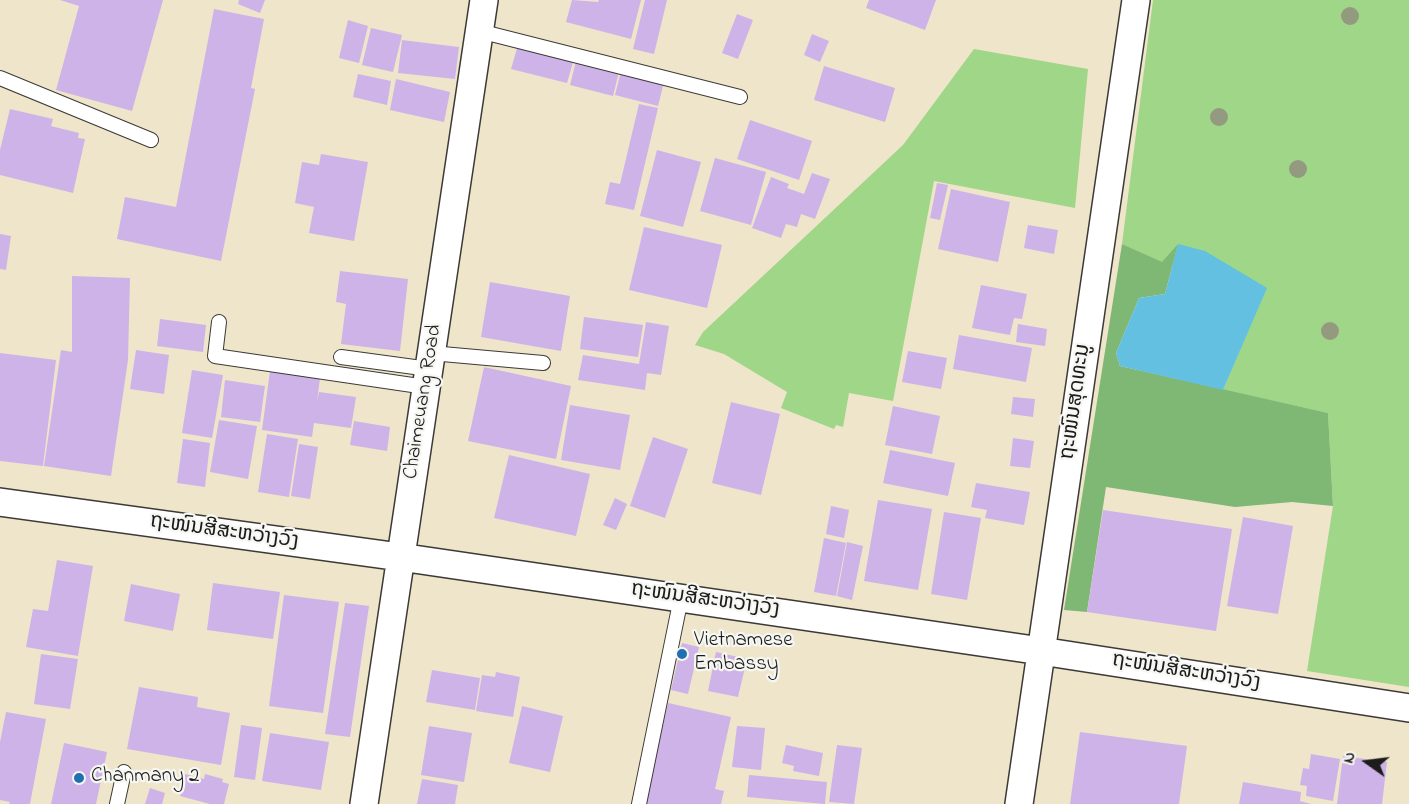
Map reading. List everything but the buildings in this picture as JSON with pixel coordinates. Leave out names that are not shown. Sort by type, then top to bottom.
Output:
[{"type":"street","name":"Chaimeuang Road","points":[[364,804],[484,0]]},
{"type":"street","name":"ຖະໜົນສຸດທະນູ","points":[[1019,804],[1136,0]]},
{"type":"street","name":"ຖະໜົນສີສະຫວ່າງວົງ","points":[[0,502],[681,598],[1409,708]]},
{"type":"lane","points":[[479,31],[740,97]]},
{"type":"lane","points":[[0,78],[151,140]]},
{"type":"lane","points":[[219,322],[215,356],[429,370],[543,363]]},
{"type":"lane","points":[[341,357],[429,370]]},
{"type":"lane","points":[[639,804],[681,598]]},
{"type":"lane","points":[[117,804],[124,772]]},
{"type":"green space","points":[[1153,0],[1409,0],[1409,687],[1307,671],[1333,506],[1328,413],[1223,390],[1266,288],[1162,263],[1122,244]]},
{"type":"green space","points":[[974,49],[1088,69],[1075,208],[934,181],[893,401],[849,393],[843,427],[836,425],[834,429],[781,408],[787,392],[724,354],[695,345],[703,332],[903,145]]},
{"type":"green space","points":[[1122,244],[1162,262],[1178,244],[1165,294],[1139,298],[1116,353],[1120,366],[1328,413],[1333,506],[1292,502],[1235,507],[1106,487],[1087,612],[1064,610]]},
{"type":"water","points":[[1178,244],[1205,251],[1267,288],[1223,390],[1120,366],[1116,353],[1139,298],[1165,294]]},
{"type":"place","name":"Vietnamese Embassy","points":[[682,654]]},
{"type":"place","name":"Chanmany 2","points":[[79,778]]}]
